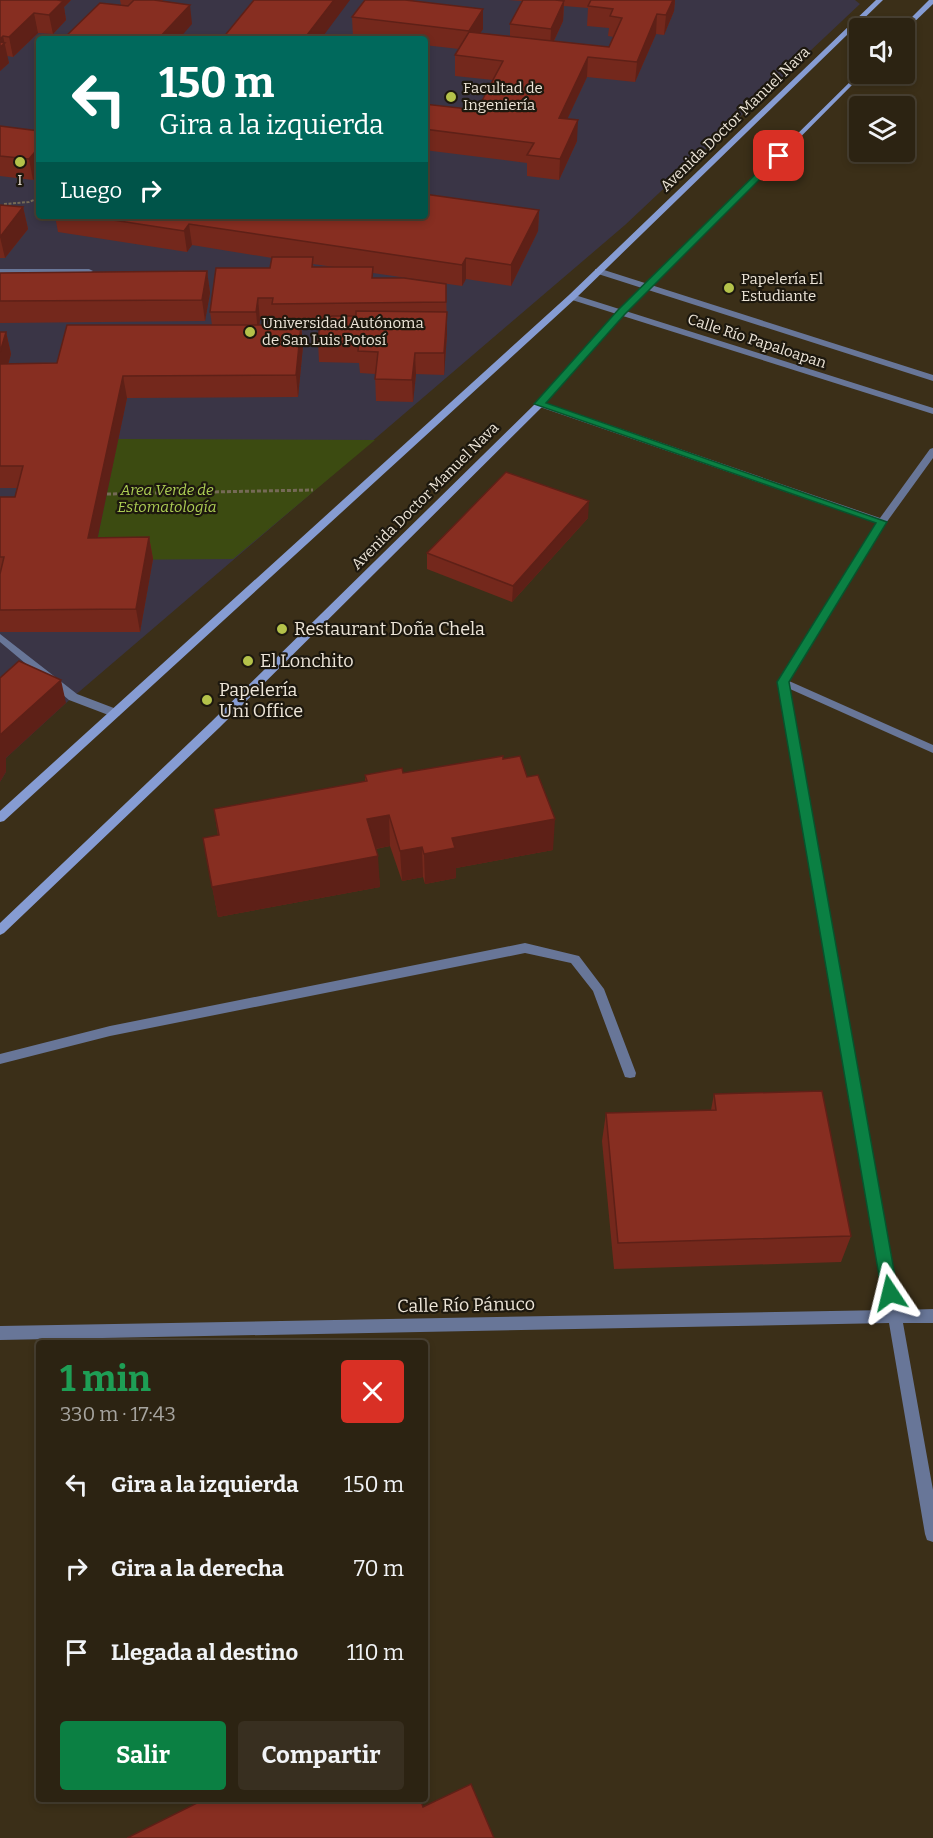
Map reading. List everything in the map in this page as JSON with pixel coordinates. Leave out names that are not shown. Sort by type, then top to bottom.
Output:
[{"type":"main road","name":"Avenida Doctor Manuel Nava","points":[[0,818],[572,297],[880,0]]},
{"type":"main road","points":[[914,18],[933,0]]},
{"type":"main road","name":"Avenida Doctor Manuel Nava","points":[[0,930],[215,725],[540,404],[622,312],[649,288],[850,84]]},
{"type":"street","points":[[0,271],[89,271]]},
{"type":"street","name":"Calle Río Papaloapan","points":[[598,271],[933,378]]},
{"type":"street","name":"Calle Río Papaloapan","points":[[572,297],[933,411]]},
{"type":"street","points":[[540,404],[882,522]]},
{"type":"street","points":[[933,452],[882,522],[783,682],[933,1534]]},
{"type":"street","points":[[0,637],[73,697],[115,713]]},
{"type":"street","points":[[783,682],[933,748]]},
{"type":"street","points":[[0,1059],[110,1031],[525,948],[575,958],[598,989],[630,1072]]},
{"type":"street","name":"Calle Río Pánuco","points":[[0,1333],[933,1316]]},
{"type":"path","points":[[2,204],[36,198]]},
{"type":"path","points":[[107,494],[361,489]]},
{"type":"shaded area","name":"Universidad Autónoma de San Luis Potosí","points":[[0,0],[855,0],[860,4],[625,225],[66,703],[6,758],[6,772],[0,782]]},
{"type":"green space","name":"Area Verde de Estomatología","points":[[118,439],[375,440],[233,559],[93,560]]},
{"type":"building","points":[[0,0],[63,1],[49,15],[34,13],[9,37],[3,36],[0,39]]},
{"type":"building","points":[[134,0],[190,5],[161,36],[66,36],[100,3],[128,6]]},
{"type":"building","points":[[254,0],[334,0],[306,36],[224,36]]},
{"type":"building","points":[[365,0],[405,0],[483,9],[469,31],[352,17]]},
{"type":"building","points":[[523,0],[564,1],[551,29],[510,24]]},
{"type":"building","points":[[591,0],[673,0],[666,15],[657,14],[637,62],[588,57],[559,118],[578,120],[560,159],[527,155],[534,143],[428,130],[428,104],[477,110],[503,61],[455,55],[469,32],[609,47],[622,18],[610,16],[613,9],[588,6]]},
{"type":"building","points":[[0,126],[36,131],[36,151],[29,159],[0,156]]},
{"type":"building","points":[[428,195],[539,210],[511,265],[466,258],[462,265],[189,224],[184,231],[106,219],[428,219]]},
{"type":"building","points":[[0,205],[23,207],[0,237]]},
{"type":"building","points":[[272,257],[313,257],[312,267],[373,267],[372,278],[404,278],[446,284],[446,302],[272,304],[273,298],[258,298],[256,312],[210,312],[216,268],[270,268]]},
{"type":"building","points":[[207,271],[202,300],[0,301],[0,273]]},
{"type":"building","points":[[356,311],[447,312],[444,353],[415,353],[412,380],[375,379],[378,352],[358,351],[359,341],[318,341],[320,322],[332,316],[356,316]]},
{"type":"building","points":[[67,325],[301,325],[296,375],[123,376],[88,538],[149,537],[136,609],[0,610],[0,574],[4,557],[0,557],[0,497],[15,497],[23,466],[0,466],[0,364],[57,363]]},
{"type":"building","points":[[0,332],[6,332],[0,352]]},
{"type":"building","points":[[506,472],[589,501],[513,586],[427,553]]},
{"type":"building","points":[[19,661],[61,680],[0,735],[0,678]]},
{"type":"building","points":[[503,756],[503,759],[520,756],[527,777],[538,775],[555,819],[452,838],[455,848],[424,854],[422,847],[400,851],[389,815],[367,819],[378,856],[212,887],[203,838],[219,835],[214,809],[367,781],[365,775],[402,768],[403,773]]},
{"type":"building","points":[[822,1091],[851,1236],[618,1243],[606,1113],[716,1110],[714,1094]]},
{"type":"building","points":[[471,1784],[494,1838],[127,1838],[199,1802],[421,1802],[423,1807]]},
{"type":"place","name":"Facultad de Ingeniería","points":[[451,97]]},
{"type":"place","name":"I","points":[[20,162]]},
{"type":"place","name":"Papelería El Estudiante","points":[[729,288]]},
{"type":"place","name":"Universidad Autónoma de San Luis Potosí","points":[[250,332]]},
{"type":"place","name":"Restaurant Doña Chela","points":[[282,629]]},
{"type":"place","name":"El Lonchito","points":[[248,661]]},
{"type":"place","name":"Papelería Uni Office","points":[[207,700]]},
{"type":"route","points":[[779,156],[649,288],[622,312],[540,404],[882,522],[783,682],[890,1293]]}]
